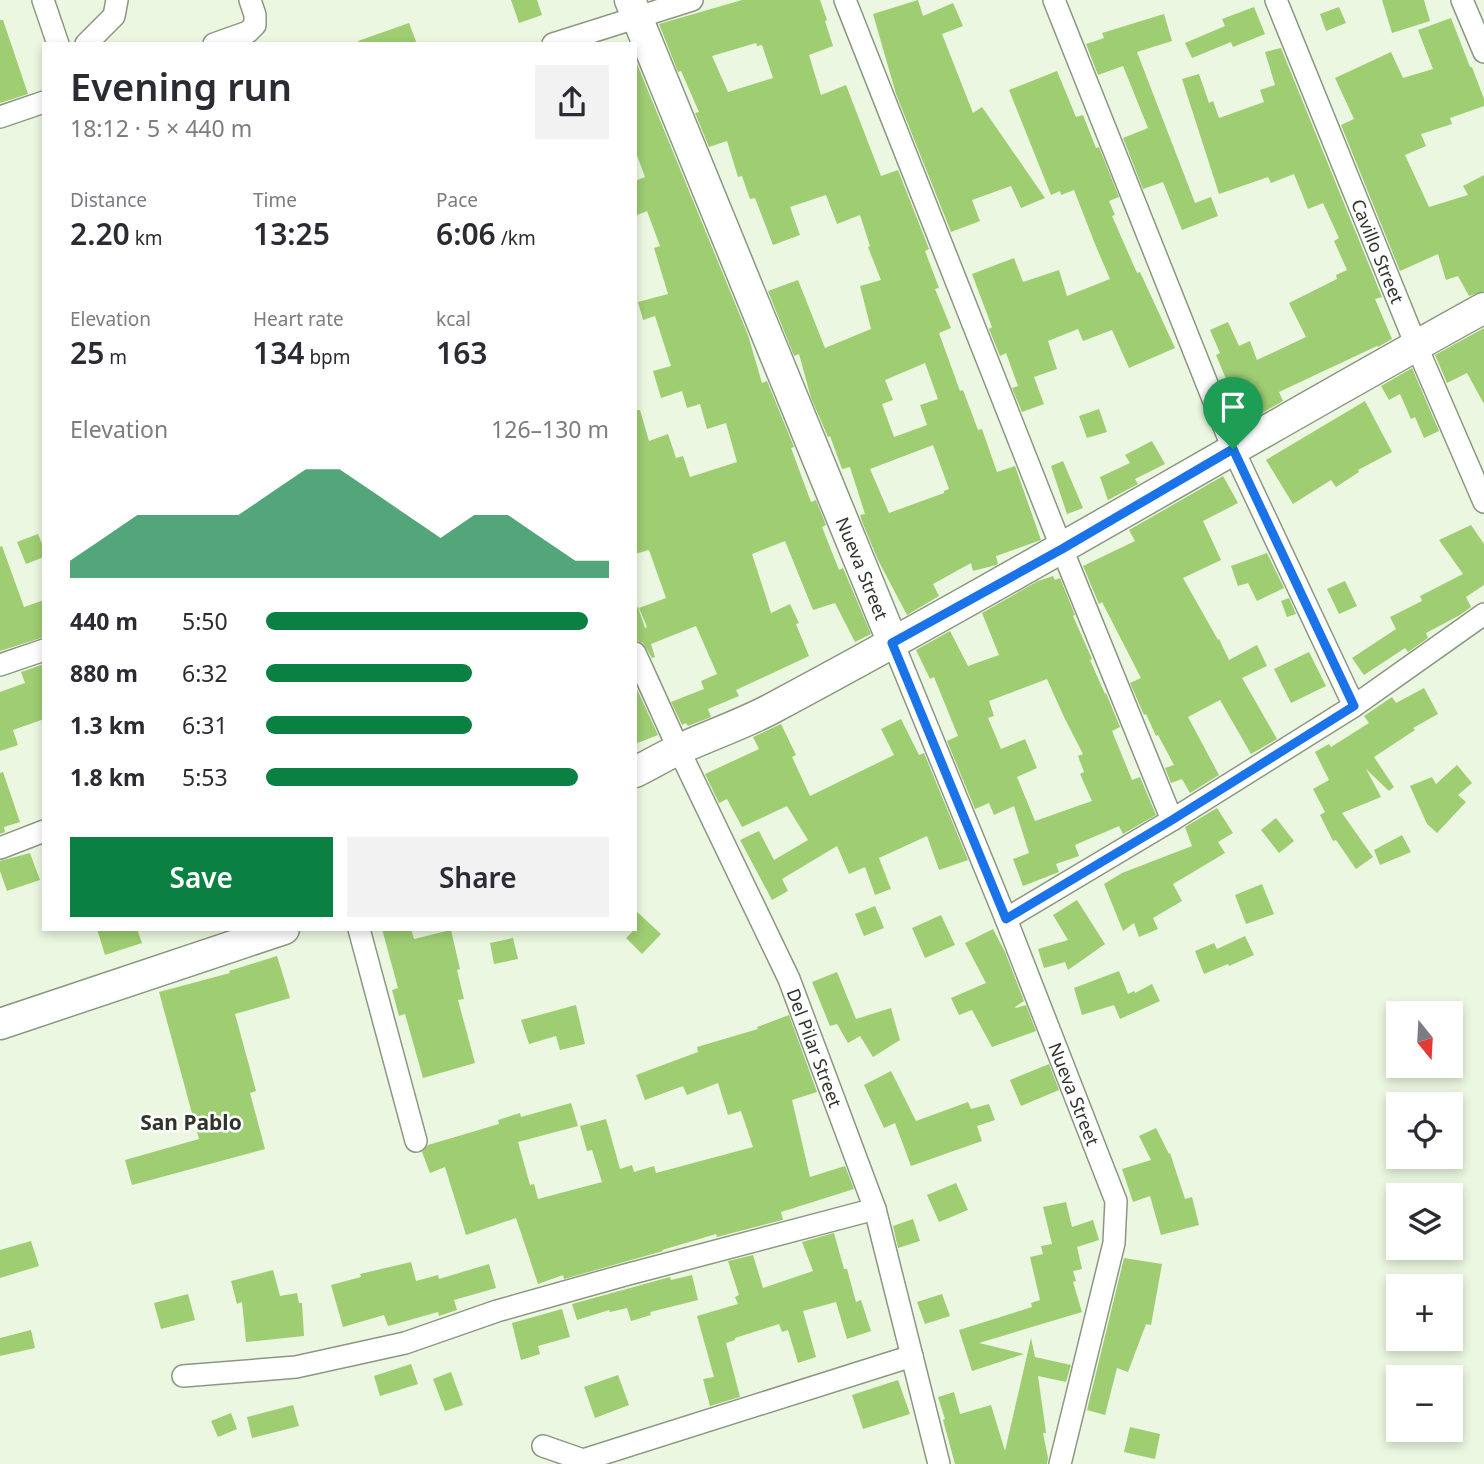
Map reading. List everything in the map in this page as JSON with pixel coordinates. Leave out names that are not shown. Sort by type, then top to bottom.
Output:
[{"type":"main road","name":"Nueva Street","points":[[633,9],[892,643]]},
{"type":"main road","points":[[637,771],[766,712],[1062,549],[1484,308]]},
{"type":"main road","points":[[0,1024],[278,931]]},
{"type":"street","points":[[43,0],[57,42]]},
{"type":"street","points":[[88,42],[114,16],[117,0]]},
{"type":"street","points":[[220,42],[248,32],[255,25],[250,0]]},
{"type":"street","points":[[558,42],[633,9],[692,0]]},
{"type":"street","points":[[845,0],[1172,820]]},
{"type":"street","points":[[1054,0],[1233,449],[1354,706]]},
{"type":"street","name":"Cavillo Street","points":[[1276,0],[1416,345],[1484,502]]},
{"type":"street","points":[[1462,0],[1484,52]]},
{"type":"street","points":[[0,117],[42,103]]},
{"type":"street","points":[[1006,919],[1172,820],[1354,706],[1484,614]]},
{"type":"street","name":"Nueva Street","points":[[892,643],[1006,919],[1116,1200],[1114,1242],[1059,1464]]},
{"type":"street","points":[[0,665],[42,651]]},
{"type":"street","name":"Del Pilar Street","points":[[637,657],[789,979],[876,1209],[939,1464]]},
{"type":"street","points":[[0,848],[42,832]]},
{"type":"street","points":[[360,931],[416,1141]]},
{"type":"street","points":[[183,1376],[296,1367],[405,1343],[497,1311],[876,1209]]},
{"type":"street","points":[[543,1446],[583,1460],[912,1356]]},
{"type":"building","points":[[511,0],[537,0],[542,15],[519,23]]},
{"type":"building","points":[[742,0],[820,0],[833,46],[809,55],[821,95],[846,85],[881,176],[898,170],[929,249],[925,251],[939,288],[935,289],[951,328],[939,333],[960,391],[963,390],[978,430],[982,429],[997,472],[1015,466],[1041,540],[996,556],[996,565],[973,571],[971,563],[933,584],[939,596],[907,615],[878,560],[863,524],[860,515],[865,514],[850,467],[842,469],[830,436],[828,437],[811,398],[799,354],[794,356],[768,291],[798,280],[825,348],[871,329],[860,286],[881,280],[868,247],[870,246],[860,215],[837,224],[826,195],[790,207],[800,235],[773,245],[755,198],[750,199],[742,176],[738,177],[727,141],[709,147],[695,113],[699,112],[681,71],[678,72],[659,24]],"holes":[[[756,43],[757,46],[762,45],[773,78],[728,92],[712,56]],[[925,363],[938,399],[920,405],[927,425],[894,437],[882,404],[893,400],[885,380]],[[933,445],[949,489],[889,513],[870,469]]]},
{"type":"building","points":[[918,0],[923,16],[953,3],[963,26],[942,34],[973,113],[982,107],[1045,198],[1021,208],[1011,186],[972,200],[980,221],[951,232],[896,94],[873,14]]},
{"type":"building","points":[[1382,0],[1424,0],[1430,21],[1392,33]]},
{"type":"building","points":[[1254,7],[1265,34],[1233,47],[1231,42],[1192,58],[1185,43],[1225,26],[1222,19]]},
{"type":"building","points":[[1339,7],[1346,23],[1326,31],[1320,14]]},
{"type":"building","points":[[1164,14],[1172,41],[1137,52],[1195,203],[1211,197],[1218,216],[1182,230],[1163,182],[1143,189],[1123,138],[1148,128],[1123,66],[1098,75],[1086,44],[1104,38],[1102,33]]},
{"type":"building","points":[[1451,18],[1484,99],[1484,106],[1450,118],[1452,124],[1421,134],[1426,146],[1405,155],[1429,207],[1468,195],[1463,186],[1484,175],[1484,291],[1469,296],[1458,276],[1446,280],[1438,254],[1400,271],[1341,125],[1354,119],[1335,78],[1391,52],[1403,78],[1433,69],[1418,30]]},
{"type":"building","points":[[0,20],[3,20],[28,94],[0,103]]},
{"type":"building","points":[[409,23],[416,42],[358,42]]},
{"type":"building","points":[[1281,48],[1382,297],[1375,299],[1392,339],[1279,392],[1283,401],[1255,417],[1237,383],[1229,386],[1216,355],[1220,353],[1210,330],[1228,322],[1239,346],[1250,341],[1257,360],[1306,337],[1289,303],[1337,279],[1336,275],[1347,270],[1334,241],[1339,238],[1323,203],[1308,209],[1294,174],[1271,183],[1268,177],[1219,194],[1182,79],[1199,74],[1209,103],[1213,101],[1219,118],[1264,102],[1260,90],[1275,85],[1265,52]]},
{"type":"building","points":[[637,64],[748,335],[762,383],[767,381],[794,447],[791,448],[811,502],[816,500],[826,525],[822,527],[839,570],[843,568],[871,634],[855,642],[835,603],[813,610],[785,541],[752,554],[771,613],[790,604],[809,656],[736,690],[739,696],[708,709],[711,717],[688,726],[686,723],[682,725],[671,702],[704,689],[701,681],[717,674],[696,626],[651,644],[655,657],[652,658],[643,643],[637,641],[637,607],[645,628],[647,627],[639,608],[666,598],[649,550],[637,553],[637,410],[640,410],[649,441],[668,434],[676,458],[683,456],[690,477],[737,462],[726,423],[707,429],[700,404],[687,408],[682,391],[661,398],[653,371],[671,366],[655,316],[643,320],[638,302],[668,294],[654,248],[660,246],[647,211],[637,215],[637,180],[645,177],[637,155]]},
{"type":"building","points":[[1057,71],[1076,117],[1083,115],[1096,148],[1099,147],[1119,197],[1109,201],[1115,215],[1112,216],[1175,348],[1129,368],[1112,330],[1083,341],[1078,329],[1048,341],[1057,369],[1034,377],[1044,404],[1022,412],[1012,388],[1018,386],[1006,353],[1000,356],[972,274],[1014,258],[1023,282],[1059,270],[1067,296],[1110,279],[1074,190],[1061,195],[1060,191],[1051,195],[1009,90]]},
{"type":"building","points":[[1484,328],[1484,404],[1467,373],[1447,383],[1435,355]]},
{"type":"building","points":[[1412,368],[1439,431],[1424,438],[1415,417],[1411,419],[1400,394],[1389,400],[1381,386]]},
{"type":"building","points":[[1365,401],[1392,452],[1358,470],[1359,472],[1336,487],[1331,480],[1293,504],[1266,460]]},
{"type":"building","points":[[1099,409],[1107,432],[1087,438],[1079,416]]},
{"type":"building","points":[[1152,441],[1165,464],[1135,479],[1138,484],[1108,500],[1100,477],[1130,463],[1125,455]]},
{"type":"building","points":[[1063,461],[1083,508],[1067,514],[1051,466]]},
{"type":"building","points":[[1223,476],[1238,503],[1203,521],[1221,560],[1183,578],[1229,660],[1257,645],[1267,666],[1242,678],[1277,739],[1251,754],[1220,700],[1188,717],[1219,775],[1190,793],[1182,779],[1171,783],[1165,768],[1174,765],[1146,714],[1144,715],[1130,683],[1141,678],[1102,602],[1099,604],[1083,566],[1135,541],[1129,530]]},
{"type":"building","points":[[1471,525],[1484,544],[1484,585],[1466,597],[1471,607],[1426,633],[1428,638],[1408,652],[1405,648],[1364,675],[1352,658],[1396,629],[1390,617],[1422,601],[1420,596],[1463,574],[1439,540]]},
{"type":"building","points":[[38,534],[42,544],[42,558],[26,564],[17,542]]},
{"type":"building","points":[[2,546],[24,607],[42,601],[42,638],[0,651]]},
{"type":"building","points":[[1267,553],[1284,588],[1257,601],[1248,583],[1238,586],[1231,566]]},
{"type":"building","points":[[1053,576],[1055,580],[1060,578],[1092,659],[1090,660],[1120,727],[1112,731],[1132,780],[1140,777],[1156,815],[1123,834],[1119,826],[1075,845],[1079,856],[1056,864],[1059,872],[1023,886],[1013,859],[1029,853],[1014,806],[994,815],[989,803],[975,809],[947,741],[958,736],[934,677],[930,679],[916,650],[950,631],[968,666],[999,655],[982,613],[1038,581]],"holes":[[[1047,679],[1083,754],[1078,756],[1084,772],[1080,774],[1092,801],[1035,821],[1017,777],[1037,768],[1025,739],[1001,749],[988,718],[994,716],[989,701]]]},
{"type":"building","points":[[1345,581],[1357,606],[1339,614],[1327,589]]},
{"type":"building","points":[[1289,598],[1296,614],[1287,617],[1281,601]]},
{"type":"building","points":[[1309,652],[1326,686],[1291,703],[1274,669]]},
{"type":"building","points":[[42,665],[42,720],[13,730],[18,745],[0,751],[0,692],[25,683],[21,672]]},
{"type":"building","points":[[1424,688],[1438,714],[1413,728],[1415,730],[1374,757],[1394,787],[1389,791],[1366,769],[1381,797],[1342,813],[1373,857],[1356,869],[1336,840],[1333,841],[1320,815],[1325,812],[1313,789],[1329,780],[1315,752],[1329,744],[1331,747],[1369,723],[1364,716],[1392,697],[1396,703]]},
{"type":"building","points":[[637,689],[658,735],[637,743]]},
{"type":"building","points":[[901,719],[919,755],[924,753],[968,860],[939,870],[927,836],[879,858],[891,889],[875,895],[865,867],[849,874],[837,846],[782,879],[788,891],[772,900],[740,840],[759,831],[774,860],[808,840],[787,806],[742,827],[727,799],[719,803],[705,774],[759,749],[753,737],[781,724],[796,755],[792,757],[810,796],[894,755],[881,729]]},
{"type":"building","points":[[1457,765],[1472,783],[1458,795],[1466,802],[1437,833],[1427,824],[1410,786],[1432,777],[1436,784]]},
{"type":"building","points":[[3,772],[20,822],[4,827],[5,832],[0,834],[0,773]]},
{"type":"building","points":[[1217,808],[1233,833],[1218,842],[1225,853],[1173,884],[1182,901],[1153,918],[1158,929],[1139,937],[1134,923],[1123,931],[1104,884],[1122,873],[1192,846],[1185,827]]},
{"type":"building","points":[[1276,818],[1294,841],[1279,853],[1261,830]]},
{"type":"building","points":[[1402,835],[1411,852],[1380,865],[1374,850]]},
{"type":"building","points":[[30,853],[40,880],[7,891],[0,871],[0,861]]},
{"type":"building","points":[[1262,884],[1274,914],[1246,924],[1235,895]]},
{"type":"building","points":[[1077,900],[1105,944],[1068,970],[1065,962],[1044,968],[1038,949],[1068,940],[1053,915]]},
{"type":"building","points":[[875,906],[884,928],[864,936],[855,914]]},
{"type":"building","points":[[637,912],[661,934],[642,954],[626,938],[633,931],[637,931]]},
{"type":"building","points":[[941,915],[955,945],[925,958],[912,928]]},
{"type":"building","points":[[993,929],[1024,1001],[1015,1007],[1026,1005],[1036,1031],[992,1047],[972,1010],[959,1015],[951,998],[986,983],[965,943]]},
{"type":"building","points":[[98,931],[138,931],[142,943],[105,955]]},
{"type":"building","points":[[383,931],[412,931],[414,939],[451,931],[464,999],[458,1000],[475,1063],[423,1078],[405,1014],[399,1016],[392,990],[398,988]]},
{"type":"building","points":[[1245,936],[1254,955],[1204,974],[1195,951],[1214,943],[1217,949]]},
{"type":"building","points":[[513,938],[518,959],[494,964],[490,943]]},
{"type":"building","points":[[277,956],[290,998],[235,1014],[256,1091],[250,1093],[265,1149],[132,1185],[125,1160],[199,1139],[159,992],[230,973],[229,971]]},
{"type":"building","points":[[1119,971],[1128,994],[1152,984],[1160,1001],[1120,1019],[1114,1005],[1082,1015],[1074,988]]},
{"type":"building","points":[[837,972],[856,1019],[891,1008],[900,1040],[873,1057],[860,1036],[848,1043],[837,1024],[830,1026],[812,982]]},
{"type":"building","points":[[576,1005],[585,1044],[560,1050],[556,1036],[529,1044],[521,1020]]},
{"type":"building","points":[[789,1015],[817,1092],[792,1100],[810,1177],[845,1166],[854,1189],[781,1212],[783,1220],[717,1237],[716,1234],[564,1279],[563,1275],[538,1284],[516,1218],[466,1235],[445,1167],[430,1173],[422,1152],[428,1145],[499,1124],[498,1120],[520,1113],[521,1117],[571,1103],[578,1126],[518,1142],[530,1185],[534,1184],[538,1199],[602,1182],[592,1150],[587,1151],[580,1126],[606,1119],[620,1169],[632,1165],[634,1172],[654,1166],[656,1173],[753,1147],[741,1111],[728,1115],[718,1083],[687,1095],[683,1086],[645,1100],[636,1075],[698,1052],[697,1047],[758,1029],[757,1027]]},
{"type":"building","points":[[1049,1064],[1059,1090],[1021,1106],[1010,1080]]},
{"type":"building","points":[[891,1071],[916,1121],[968,1102],[971,1109],[989,1104],[995,1120],[977,1126],[982,1141],[911,1166],[895,1123],[884,1128],[864,1085]]},
{"type":"building","points":[[1156,1128],[1170,1153],[1185,1199],[1192,1197],[1199,1225],[1161,1235],[1150,1196],[1133,1202],[1122,1169],[1151,1160],[1139,1136]]},
{"type":"building","points":[[956,1183],[968,1210],[939,1222],[927,1195]]},
{"type":"building","points":[[1066,1202],[1072,1227],[1093,1220],[1099,1240],[1077,1247],[1082,1269],[1073,1271],[1076,1281],[1073,1282],[1082,1312],[979,1343],[1024,1354],[972,1371],[959,1330],[1032,1307],[1031,1303],[1040,1300],[1030,1257],[1043,1254],[1041,1246],[1052,1244],[1043,1207]]},
{"type":"building","points":[[913,1219],[920,1241],[898,1248],[893,1226]]},
{"type":"building","points":[[834,1233],[856,1302],[861,1300],[871,1331],[847,1339],[836,1302],[803,1311],[816,1357],[798,1363],[788,1330],[782,1332],[779,1324],[735,1338],[726,1343],[740,1397],[710,1406],[703,1379],[714,1377],[697,1316],[738,1304],[735,1297],[739,1295],[728,1261],[753,1255],[763,1288],[813,1271],[802,1242]]},
{"type":"building","points":[[31,1241],[39,1266],[0,1278],[0,1250]]},
{"type":"building","points":[[1124,1258],[1162,1264],[1151,1325],[1146,1324],[1128,1372],[1117,1368],[1105,1415],[1087,1410]]},
{"type":"building","points":[[411,1262],[416,1281],[438,1275],[439,1279],[489,1264],[496,1288],[454,1300],[457,1310],[439,1316],[438,1312],[388,1326],[384,1315],[343,1327],[331,1285],[361,1277],[360,1274]]},
{"type":"building","points":[[273,1270],[280,1296],[297,1293],[299,1303],[302,1303],[304,1336],[246,1342],[242,1302],[237,1304],[231,1281]]},
{"type":"building","points":[[692,1275],[698,1300],[650,1312],[651,1315],[631,1321],[627,1308],[609,1310],[577,1320],[572,1304],[670,1277],[671,1280]]},
{"type":"building","points":[[188,1294],[195,1320],[161,1329],[154,1303]]},
{"type":"building","points":[[942,1294],[950,1316],[925,1324],[917,1302]]},
{"type":"building","points":[[562,1309],[570,1337],[538,1346],[540,1354],[521,1360],[512,1323]]},
{"type":"building","points":[[31,1330],[35,1348],[0,1356],[0,1338]]},
{"type":"building","points":[[1031,1338],[1035,1357],[1071,1365],[1066,1382],[1038,1376],[1046,1433],[1043,1433],[1047,1464],[955,1464],[938,1397],[954,1392],[960,1414],[991,1405],[1005,1451]]},
{"type":"building","points":[[411,1364],[418,1384],[380,1396],[374,1376]]},
{"type":"building","points":[[451,1372],[463,1405],[445,1411],[433,1379]]},
{"type":"building","points":[[618,1375],[629,1405],[595,1418],[584,1387]]},
{"type":"building","points":[[898,1380],[910,1414],[863,1429],[852,1395]]},
{"type":"building","points":[[293,1405],[299,1426],[252,1438],[247,1417]]},
{"type":"building","points":[[231,1413],[237,1429],[218,1437],[211,1421]]},
{"type":"building","points":[[1130,1427],[1160,1434],[1155,1459],[1124,1452]]},
{"type":"district","name":"San Pablo","points":[[191,1122]]},
{"type":"route","points":[[1233,449],[1354,706],[1172,820],[1006,919],[892,643],[1062,549],[1233,449]]}]
